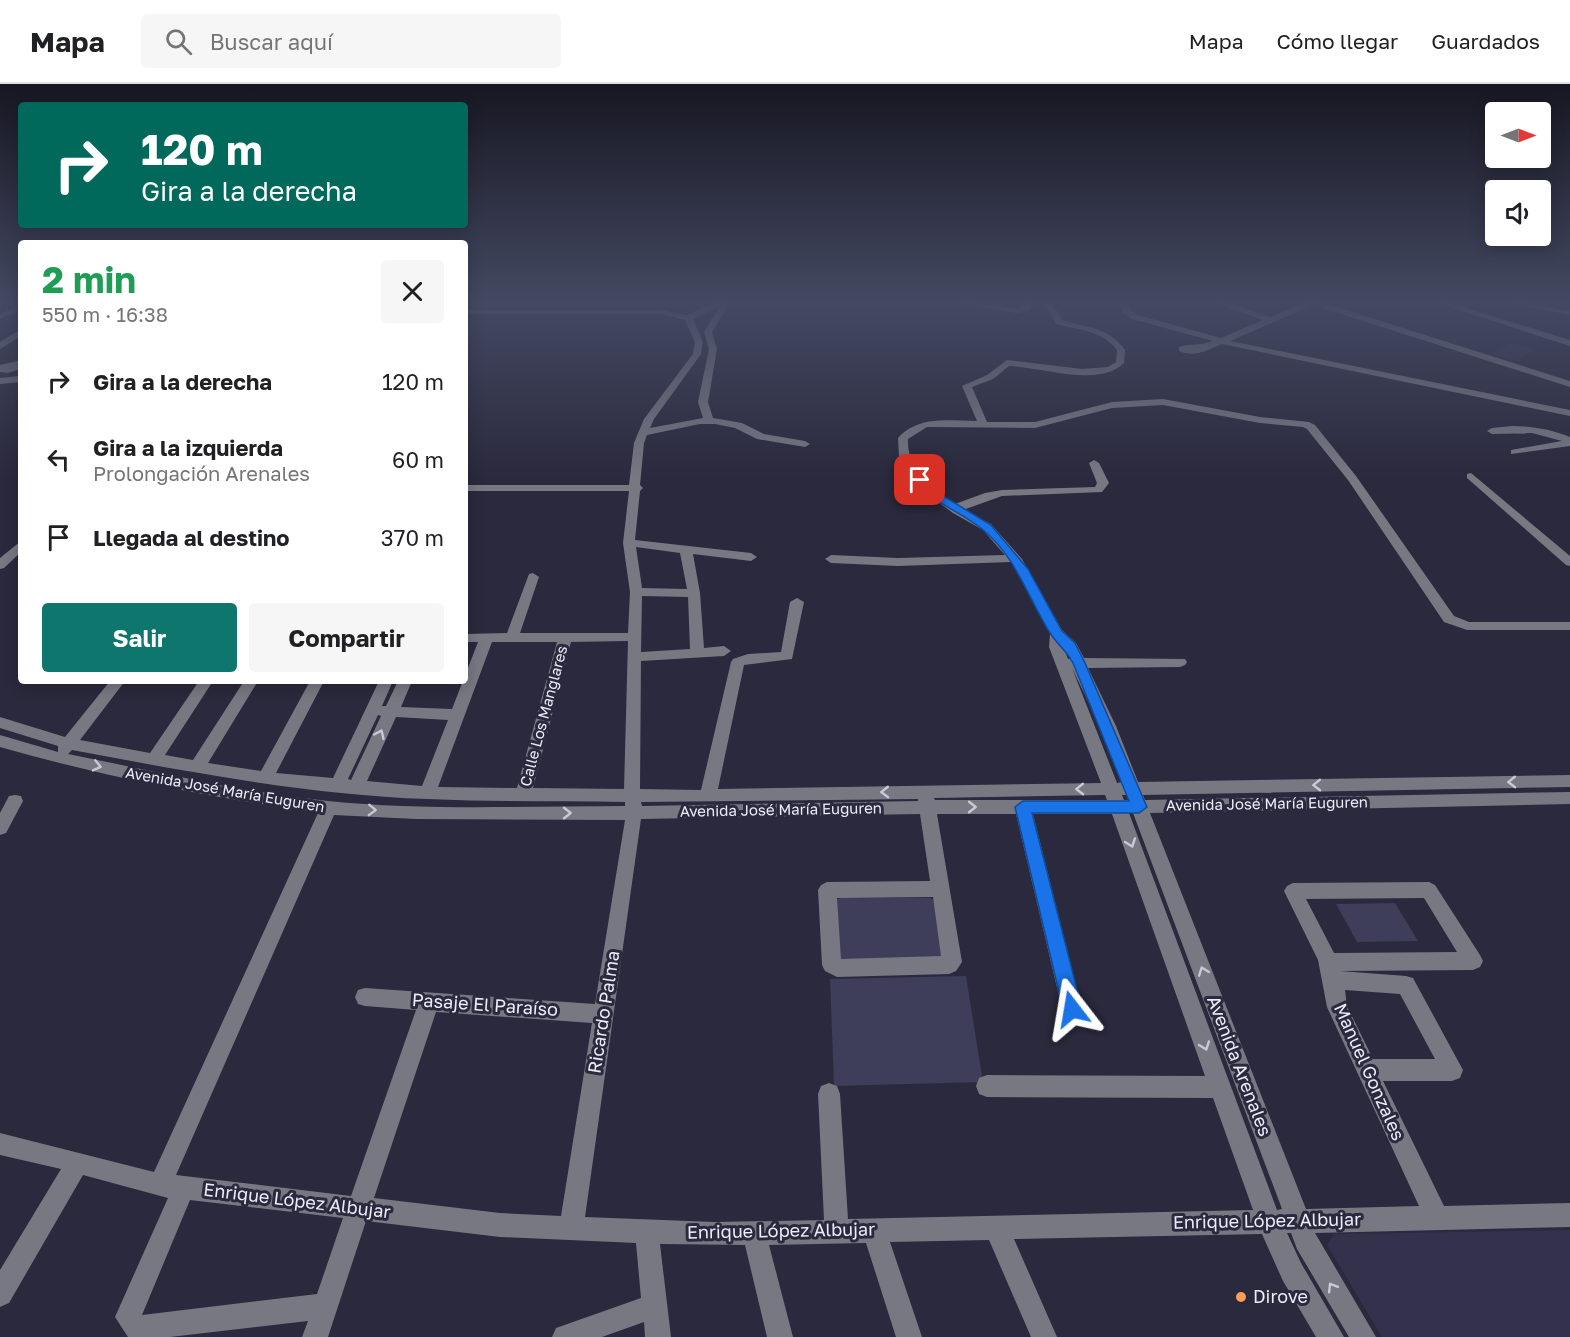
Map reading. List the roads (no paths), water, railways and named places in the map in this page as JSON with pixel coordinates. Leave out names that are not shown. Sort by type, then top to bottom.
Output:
[{"type":"street","points":[[643,432],[649,419],[691,361]]},
{"type":"street","points":[[706,421],[708,416],[703,402],[711,361]]},
{"type":"street","points":[[984,425],[968,393],[967,386],[990,377],[1007,363],[1076,372],[1109,369],[1120,361]]},
{"type":"street","points":[[1319,361],[1570,413]]},
{"type":"street","points":[[1499,361],[1570,384]]},
{"type":"street","points":[[1,368],[18,366]]},
{"type":"street","points":[[0,381],[18,379]]},
{"type":"street","points":[[1125,798],[1072,663],[1071,646],[1057,633],[1014,558],[987,527],[931,493],[920,480],[902,449],[903,438],[926,424],[1035,425],[1105,406],[1131,403],[1179,404],[1260,420],[1308,425],[1352,478],[1449,619],[1467,626],[1570,626]]},
{"type":"street","points":[[643,432],[706,421],[728,422],[761,437],[805,444]]},
{"type":"street","points":[[1492,431],[1516,427],[1558,435],[1570,442]]},
{"type":"street","name":"Ricardo Palma","points":[[571,1229],[633,804],[633,657],[636,592],[629,543],[637,488],[639,443],[643,432]]},
{"type":"street","points":[[1515,452],[1570,442]]},
{"type":"street","points":[[954,509],[989,495],[1002,493],[1098,490],[1103,483],[1094,463]]},
{"type":"street","points":[[1471,476],[1570,562]]},
{"type":"street","points":[[468,488],[637,488]]},
{"type":"street","points":[[629,543],[751,557]]},
{"type":"street","points":[[0,565],[18,548]]},
{"type":"street","points":[[686,550],[694,593],[697,653]]},
{"type":"street","points":[[831,559],[898,562],[1014,558]]},
{"type":"street","points":[[512,638],[534,577]]},
{"type":"street","points":[[636,592],[694,593]]},
{"type":"street","points":[[708,796],[738,662],[748,658],[787,656],[797,602]]},
{"type":"street","points":[[427,793],[487,638]]},
{"type":"street","name":"Calle Los Manglares","points":[[523,794],[565,638]]},
{"type":"street","points":[[468,639],[634,638]]},
{"type":"street","points":[[633,657],[724,651]]},
{"type":"street","points":[[1072,663],[1180,662]]},
{"type":"street","points":[[55,757],[116,684]]},
{"type":"street","points":[[155,758],[204,684]]},
{"type":"street","points":[[198,766],[249,684]]},
{"type":"street","points":[[266,777],[315,684]]},
{"type":"street","points":[[337,786],[385,684]]},
{"type":"street","points":[[356,787],[404,684]]},
{"type":"street","points":[[373,711],[457,715]]},
{"type":"street","name":"Avenida José María Euguren","points":[[0,722],[68,744],[266,777],[337,786],[427,793],[523,794],[633,804],[708,796],[926,799],[1023,807],[1125,798],[1570,781]]},
{"type":"street","name":"Avenida José María Euguren","points":[[0,741],[55,757],[183,785],[329,808],[416,812],[633,804],[926,799],[1570,798]]},
{"type":"street","name":"Avenida Arenales","points":[[1125,798],[1221,1087],[1269,1221],[1292,1272],[1331,1337]]},
{"type":"street","name":"Avenida Arenales","points":[[1125,798],[1299,1220],[1324,1274],[1363,1337]]},
{"type":"street","points":[[926,799],[952,962],[949,965],[837,968],[832,965],[827,890],[940,889]]},
{"type":"street","points":[[0,828],[15,801]]},
{"type":"street","points":[[1023,807],[1072,1009]]},
{"type":"street","points":[[325,1306],[142,1333],[128,1317],[172,1186],[329,808]]},
{"type":"street","name":"Manuel Gonzales","points":[[1332,971],[1473,961],[1429,890],[1293,891],[1332,971],[1337,1007],[1437,1218]]},
{"type":"street","points":[[1332,971],[1406,986],[1452,1070],[1366,1070]]},
{"type":"street","name":"Pasaje El Paraíso","points":[[365,997],[604,1014]]},
{"type":"street","points":[[315,1337],[429,1002]]},
{"type":"street","points":[[987,1086],[1221,1087]]},
{"type":"street","points":[[829,1094],[837,1231]]},
{"type":"street","name":"Enrique López Albujar","points":[[0,1144],[172,1186],[357,1210],[500,1225],[571,1229],[754,1233],[1570,1215]]},
{"type":"street","points":[[0,1294],[78,1162]]},
{"type":"street","points":[[996,1227],[1044,1337]]},
{"type":"street","points":[[874,1230],[909,1337]]},
{"type":"street","points":[[647,1231],[658,1337]]},
{"type":"street","points":[[754,1233],[780,1337]]},
{"type":"street","points":[[568,1336],[654,1306]]},
{"type":"place","name":"Dirove","points":[[1241,1297]]}]
